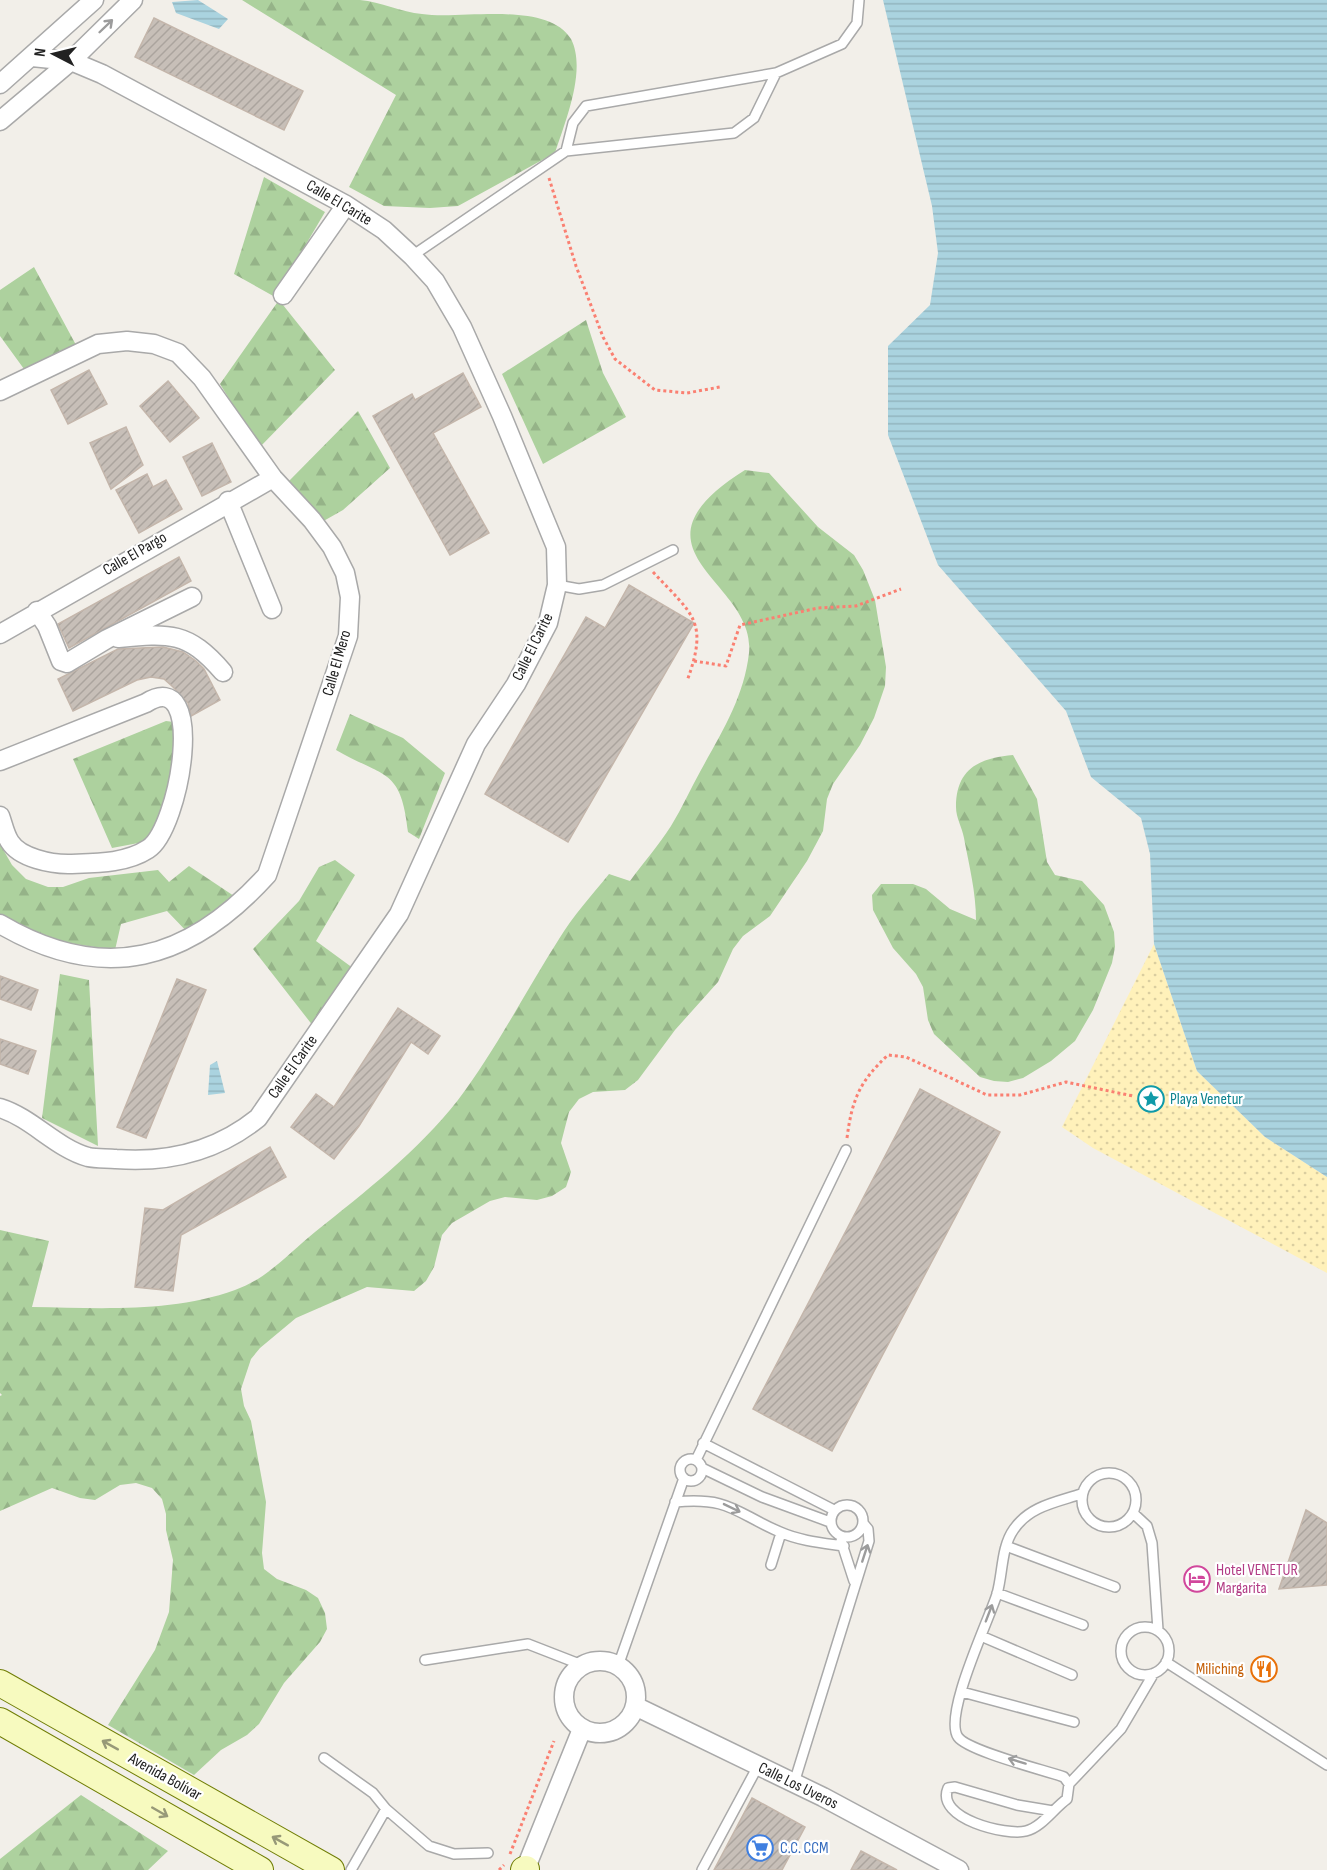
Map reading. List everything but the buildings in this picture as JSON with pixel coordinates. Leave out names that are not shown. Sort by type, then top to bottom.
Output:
[{"type":"street","points":[[0,84],[94,0]]},
{"type":"street","points":[[0,121],[71,61],[133,0]]},
{"type":"street","name":"Calle El Carite","points":[[0,1108],[88,1157],[135,1161],[183,1156],[238,1134],[258,1118],[399,915],[476,744],[516,684],[548,623],[557,585],[556,547],[502,416],[462,327],[435,281],[412,255],[384,230],[346,205],[102,74],[71,61],[32,57]]},
{"type":"street","points":[[282,295],[346,205]]},
{"type":"street","name":"Calle El Mero","points":[[0,391],[98,344],[127,340],[154,344],[178,353],[202,378],[273,478],[312,520],[332,547],[345,573],[350,597],[348,636],[267,875],[241,904],[207,930],[171,949],[93,959],[46,948],[0,924]]},
{"type":"street","name":"Calle El Pargo","points":[[0,634],[228,501],[273,478]]},
{"type":"street","points":[[228,501],[272,609]]},
{"type":"street","points":[[37,611],[64,663],[192,597]]},
{"type":"street","points":[[107,639],[150,635],[177,637],[205,650],[223,672]]},
{"type":"street","points":[[0,761],[156,697],[167,698],[176,705],[185,738],[183,759],[166,824],[158,841],[147,850],[94,865],[54,864],[36,860],[11,844],[0,816]]},
{"type":"street","points":[[600,1660],[618,1666],[632,1679],[635,1688],[635,1706],[626,1723],[610,1732],[600,1733],[582,1729],[569,1715],[564,1697],[569,1678],[582,1665],[600,1660]]},
{"type":"street","name":"Avenida Bolívar","points":[[0,1683],[330,1870]]},
{"type":"street","name":"Calle Los Uveros","points":[[635,1706],[794,1783],[931,1864],[959,1870]]},
{"type":"street","name":"Avenida Bolívar","points":[[0,1720],[260,1870]]},
{"type":"street","points":[[525,1870],[582,1729]]},
{"type":"lane","points":[[566,151],[573,123],[586,106],[776,73],[842,44],[857,23],[859,0]]},
{"type":"lane","points":[[412,255],[566,151],[734,133],[754,118],[776,73]]},
{"type":"lane","points":[[557,585],[579,589],[603,585],[673,550]]},
{"type":"lane","points":[[684,1478],[697,1480],[703,1443],[846,1150]]},
{"type":"lane","points":[[703,1443],[834,1510]]},
{"type":"lane","points":[[684,1478],[681,1474],[682,1464],[686,1461],[699,1464],[762,1497],[830,1522],[844,1546],[855,1584]]},
{"type":"lane","points":[[1108,1472],[1119,1474],[1127,1479],[1135,1492],[1133,1513],[1119,1526],[1109,1528],[1096,1525],[1087,1518],[1082,1508],[1081,1494],[1088,1482],[1096,1475],[1108,1472]]},
{"type":"lane","points":[[618,1666],[684,1478]]},
{"type":"lane","points":[[1069,1785],[1064,1777],[973,1748],[958,1737],[955,1724],[962,1692],[997,1593],[1006,1546],[1020,1521],[1039,1507],[1081,1494]]},
{"type":"lane","points":[[675,1502],[710,1500],[726,1504],[781,1533],[818,1543],[844,1546]]},
{"type":"lane","points":[[830,1522],[834,1510],[844,1504],[855,1506],[863,1516],[861,1530],[850,1537],[837,1534]]},
{"type":"lane","points":[[1053,1811],[1017,1805],[955,1787],[948,1788],[946,1793],[948,1806],[953,1813],[987,1827],[1026,1831],[1053,1811],[1067,1799],[1069,1785],[1120,1729],[1154,1673],[1166,1662],[1169,1646],[1158,1630],[1152,1543],[1147,1526],[1133,1513]]},
{"type":"lane","points":[[794,1783],[869,1540],[868,1529],[863,1523]]},
{"type":"lane","points":[[771,1565],[781,1533]]},
{"type":"lane","points":[[1006,1546],[1114,1587]]},
{"type":"lane","points":[[997,1593],[1083,1625]]},
{"type":"lane","points":[[1154,1673],[1146,1675],[1131,1671],[1122,1660],[1121,1646],[1127,1635],[1134,1629],[1145,1626],[1158,1630]]},
{"type":"lane","points":[[981,1636],[1072,1675]]},
{"type":"lane","points":[[425,1660],[528,1644],[582,1665]]},
{"type":"lane","points":[[1166,1662],[1327,1765]]},
{"type":"lane","points":[[962,1692],[1074,1722]]},
{"type":"lane","points":[[324,1758],[373,1793],[386,1809],[429,1846],[454,1854],[488,1853]]},
{"type":"lane","points":[[702,1870],[758,1766]]},
{"type":"lane","points":[[351,1870],[386,1809]]},
{"type":"path","points":[[544,166],[576,266],[603,337],[615,359],[655,390],[687,393],[720,387]]},
{"type":"path","points":[[645,564],[692,612],[698,631],[694,661],[687,681]]},
{"type":"path","points":[[694,661],[726,666],[740,625],[818,608],[856,606],[901,589]]},
{"type":"path","points":[[846,1150],[851,1106],[868,1074],[888,1055],[906,1057],[987,1095],[1020,1095],[1066,1082],[1133,1096]]},
{"type":"path","points":[[499,1870],[507,1862],[554,1741]]},
{"type":"green space","points":[[242,0],[360,0],[422,14],[502,14],[543,19],[559,27],[571,39],[577,66],[573,96],[555,153],[458,206],[430,208],[384,206],[349,187],[396,95]]},
{"type":"green space","points":[[264,177],[325,212],[275,297],[234,274]]},
{"type":"green space","points":[[34,267],[83,358],[32,380],[0,336],[0,290]]},
{"type":"green space","points":[[279,300],[335,370],[259,448],[220,384]]},
{"type":"green space","points":[[586,320],[603,373],[626,417],[543,464],[502,374]]},
{"type":"green space","points":[[358,411],[390,468],[343,510],[320,523],[289,481]]},
{"type":"green space","points":[[745,470],[769,473],[818,527],[854,555],[863,570],[875,600],[886,667],[885,686],[874,718],[860,745],[833,784],[827,799],[823,831],[807,861],[770,916],[743,936],[733,949],[718,982],[675,1030],[638,1080],[625,1090],[593,1092],[579,1099],[569,1112],[561,1143],[571,1172],[566,1187],[552,1196],[537,1200],[505,1197],[490,1201],[452,1223],[442,1235],[434,1267],[426,1281],[414,1291],[367,1287],[296,1318],[260,1348],[251,1359],[241,1389],[244,1406],[251,1421],[266,1502],[262,1553],[264,1569],[277,1579],[306,1590],[318,1598],[325,1613],[327,1629],[320,1642],[284,1683],[259,1724],[247,1735],[221,1750],[194,1775],[108,1725],[155,1650],[169,1612],[173,1560],[162,1499],[152,1488],[136,1483],[120,1485],[95,1500],[80,1498],[52,1488],[0,1511],[0,1396],[2,1395],[0,1393],[0,1230],[49,1241],[32,1307],[135,1308],[211,1297],[247,1285],[268,1272],[372,1186],[426,1137],[472,1081],[570,922],[609,874],[630,881],[661,840],[679,812],[731,714],[742,684],[749,653],[746,628],[734,605],[702,565],[692,545],[692,523],[708,498]]},
{"type":"green space","points":[[350,714],[403,738],[445,773],[419,839],[408,832],[401,796],[395,785],[378,771],[336,750]]},
{"type":"green space","points":[[166,721],[174,722],[180,728],[160,831],[149,841],[112,848],[73,759]]},
{"type":"green space","points":[[1013,755],[1037,799],[1047,862],[1055,875],[1082,881],[1104,905],[1114,932],[1115,947],[1112,963],[1093,1010],[1075,1041],[1051,1061],[1023,1078],[1008,1082],[980,1077],[934,1034],[928,1020],[923,987],[916,974],[893,948],[873,910],[872,895],[881,884],[913,884],[926,889],[950,909],[976,920],[972,879],[956,811],[957,794],[965,774],[980,762]]},
{"type":"green space","points":[[0,844],[12,865],[26,879],[48,887],[63,887],[89,878],[158,870],[169,882],[189,866],[243,902],[192,937],[167,911],[121,924],[115,950],[48,940],[0,920]]},
{"type":"green space","points":[[335,860],[355,875],[316,941],[357,971],[317,1031],[253,949],[299,901],[319,867]]},
{"type":"green space","points":[[60,974],[89,980],[98,1146],[42,1118]]},
{"type":"green space","points":[[81,1795],[168,1851],[148,1870],[0,1870],[0,1859]]},
{"type":"sand","name":"Playa Venetur","points":[[1154,944],[1197,1071],[1265,1137],[1327,1177],[1327,1273],[1093,1148],[1062,1127]]},
{"type":"water","points":[[198,0],[228,19],[219,29],[176,13],[172,2]]},
{"type":"water","points":[[883,0],[1327,0],[1327,1177],[1265,1137],[1197,1071],[1154,944],[1150,854],[1141,818],[1091,777],[1066,711],[938,565],[888,435],[888,346],[930,305],[938,253],[932,206]]},
{"type":"water","points":[[217,1061],[225,1093],[208,1095],[210,1065]]},
{"type":"place","name":"Playa Venetur","points":[[1151,1099]]},
{"type":"place","name":"Hotel VENETUR Margarita","points":[[1197,1579]]},
{"type":"place","name":"Miliching","points":[[1264,1669]]},
{"type":"place","name":"C.C. CCM","points":[[760,1848]]}]
